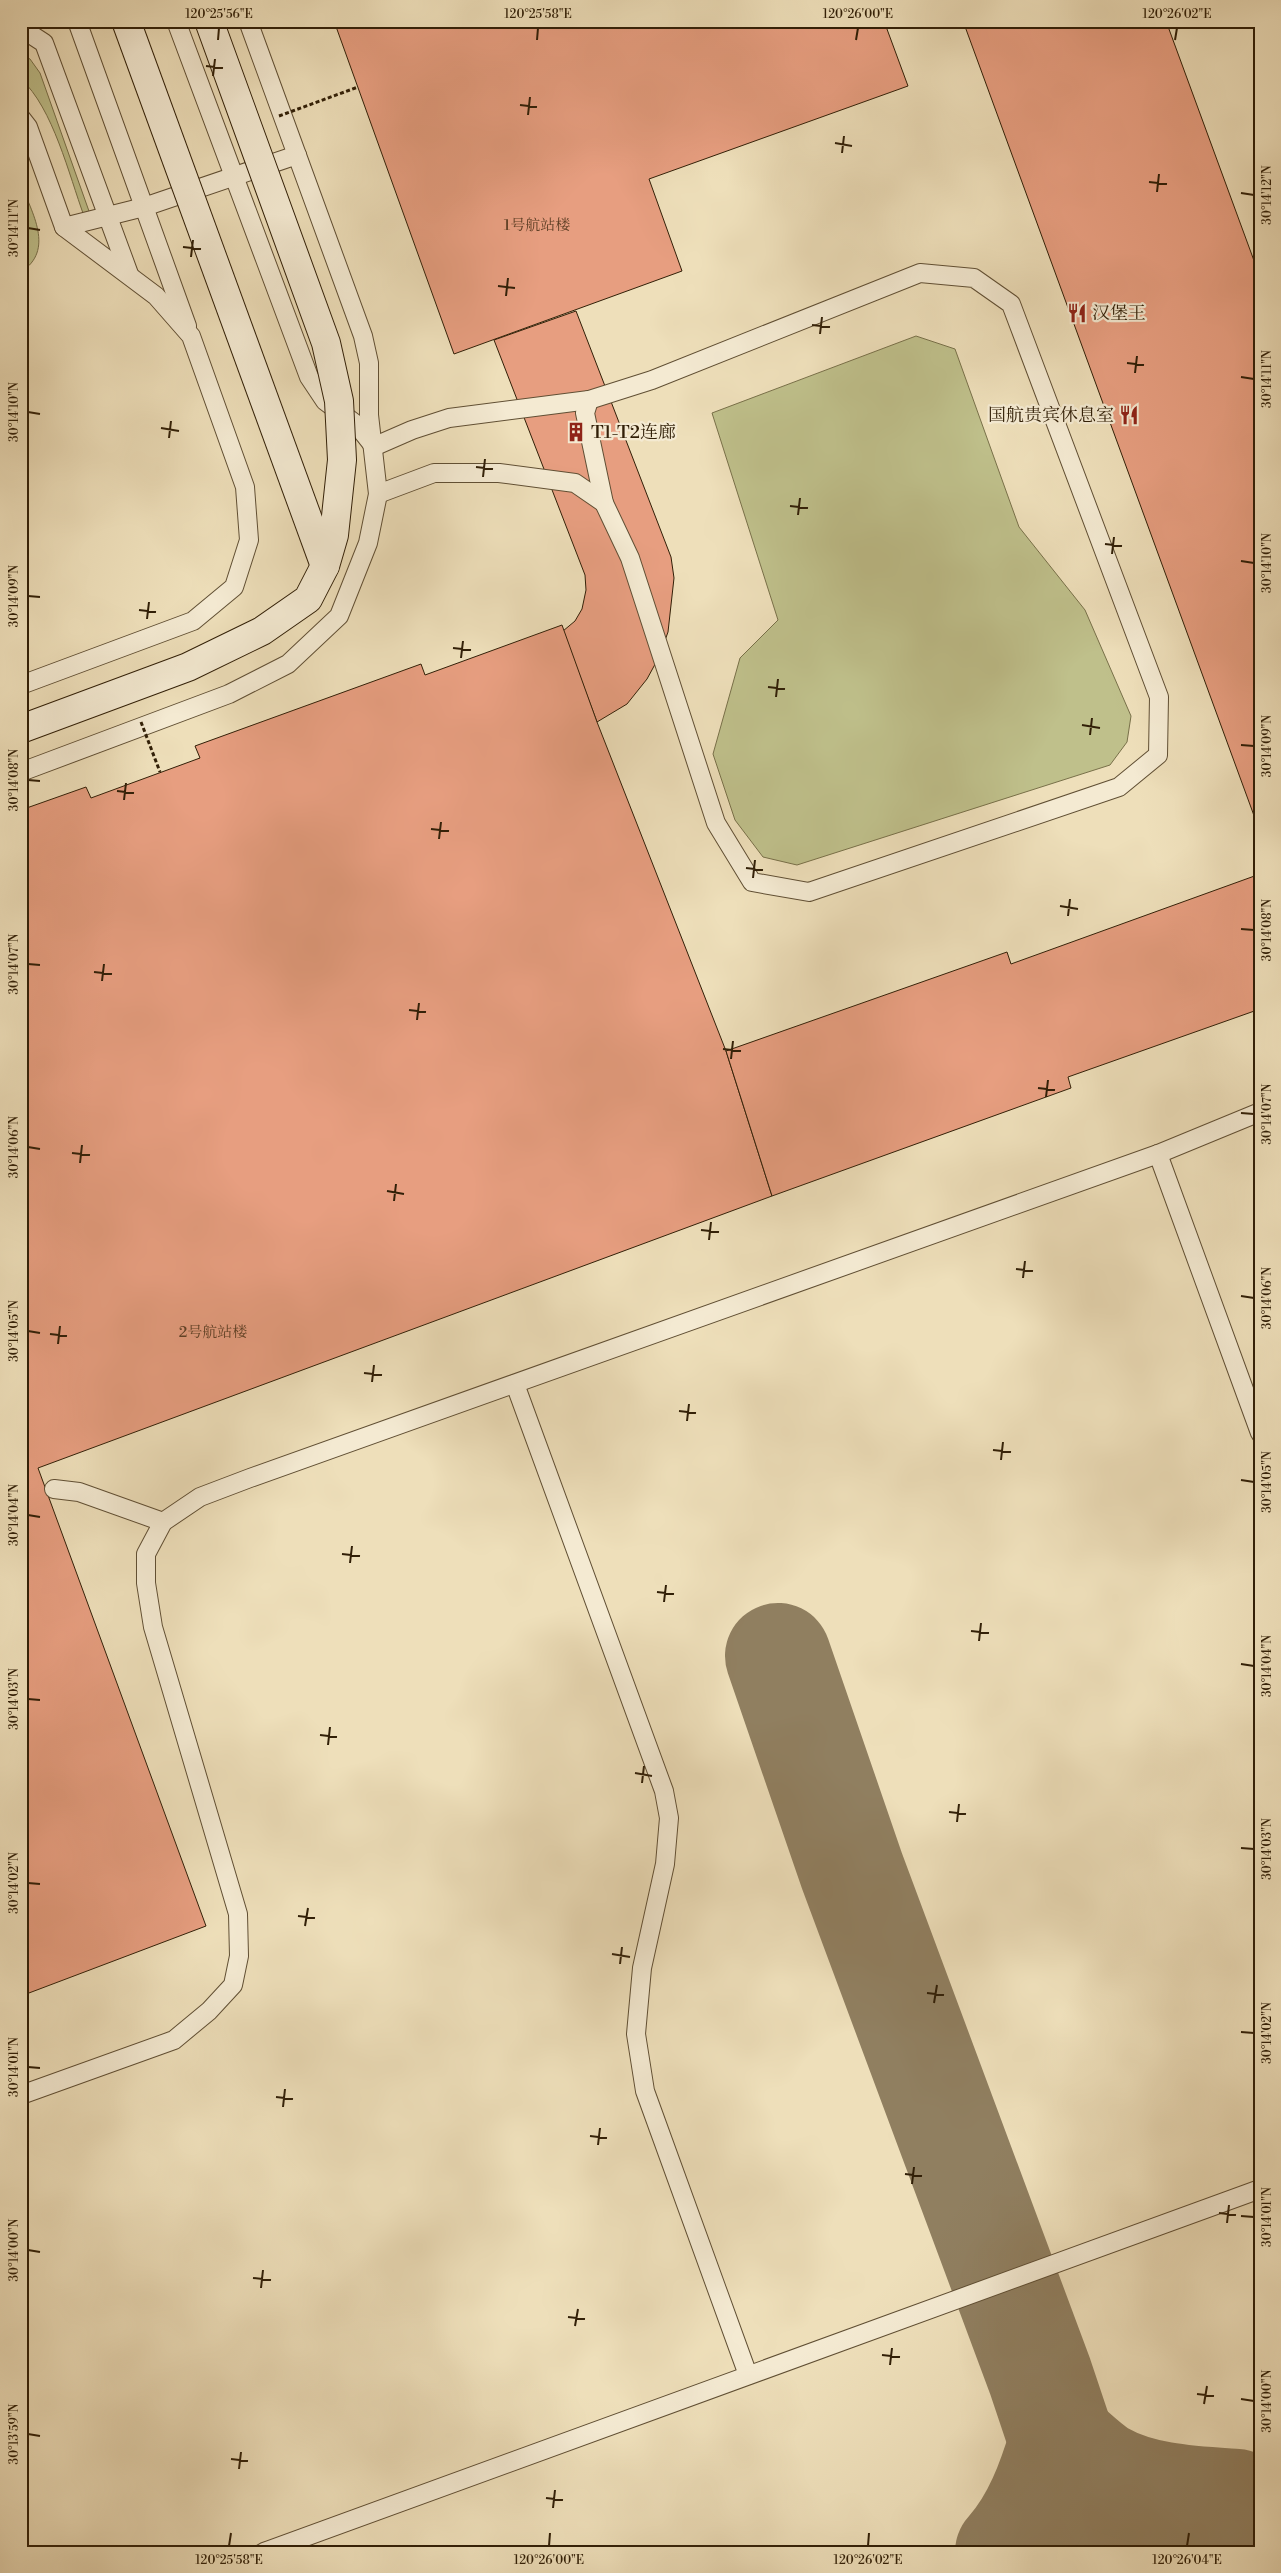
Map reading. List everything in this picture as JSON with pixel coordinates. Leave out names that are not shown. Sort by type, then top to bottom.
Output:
[{"type":"main road","points":[[126,21],[325,566]]},
{"type":"main road","points":[[21,729],[188,667],[262,631],[308,599],[325,566],[334,535],[342,460],[339,401],[326,343],[209,21]]},
{"type":"lane","points":[[35,21],[128,274]]},
{"type":"lane","points":[[21,685],[193,621],[234,587],[249,540],[246,486],[77,21]]},
{"type":"lane","points":[[176,21],[309,376],[325,401],[357,425],[373,447]]},
{"type":"lane","points":[[21,772],[229,694],[288,664],[339,616],[368,543],[378,494],[369,415],[369,363],[363,336],[248,21]]},
{"type":"lane","points":[[21,28],[44,44]]},
{"type":"lane","points":[[21,118],[28,127],[64,227],[104,259],[128,274],[156,296],[191,336]]},
{"type":"lane","points":[[64,227],[108,218],[144,207],[296,155]]},
{"type":"lane","points":[[373,447],[412,430],[449,418],[589,400],[652,380],[920,274],[974,278],[1012,304],[1159,697],[1158,756],[1119,787],[809,892],[752,882],[716,823],[630,558],[604,503],[586,413],[589,400]]},
{"type":"lane","points":[[378,494],[434,473],[499,473],[575,483],[604,503]]},
{"type":"lane","points":[[21,2095],[174,2040],[209,2012],[233,1985],[239,1956],[238,1914],[153,1627],[147,1592],[146,1554],[163,1522],[208,1494],[1158,1154],[1260,1112]]},
{"type":"lane","points":[[1158,1154],[1260,1433]]},
{"type":"lane","points":[[515,1384],[664,1791],[669,1818],[665,1864],[642,1968],[636,2034],[646,2092],[748,2376]]},
{"type":"lane","points":[[54,1489],[79,1492],[163,1522]]},
{"type":"lane","points":[[264,2552],[1260,2189]]},
{"type":"path","points":[[129,689],[160,772]]},
{"type":"green space","points":[[21,54],[30,59],[40,73],[90,214],[84,216],[51,124],[32,92],[21,79]]},
{"type":"green space","points":[[21,184],[35,219],[39,242],[37,253],[31,263],[21,272]]},
{"type":"green space","points":[[916,336],[955,349],[1019,527],[1085,610],[1131,716],[1127,742],[1110,765],[797,865],[763,857],[735,820],[713,754],[740,658],[778,620],[712,413]]},
{"type":"building","points":[[334,21],[884,21],[908,86],[649,179],[682,271],[454,354]]},
{"type":"building","points":[[963,21],[1166,21],[1260,277],[1260,832]]},
{"type":"building","name":"T1-T2连廊","points":[[576,311],[671,557],[674,578],[668,632],[659,657],[647,679],[627,704],[597,722],[563,631],[575,621],[582,609],[586,590],[585,575],[494,340]]},
{"type":"building","points":[[562,625],[597,722],[726,1051],[772,1196],[38,1468],[206,1926],[21,1996],[21,810],[86,787],[91,798],[200,758],[195,746],[421,664],[425,675]]},
{"type":"building","points":[[1260,874],[1260,1009],[1068,1077],[1071,1088],[772,1196],[726,1051],[1007,952],[1011,964]]},
{"type":"taxiway","points":[[778,1656],[852,1871],[1040,2376],[1099,2552]]},
{"type":"taxiway","points":[[1008,2552],[1027,2527],[1041,2500],[1062,2442],[1101,2474],[1133,2488],[1167,2496],[1236,2502],[1204,2552]]},
{"type":"place","name":"汉堡王","points":[[1077,313]]},
{"type":"place","name":"国航贵宾休息室","points":[[1129,415]]},
{"type":"place","name":"T1-T2连廊","points":[[576,432]]}]
